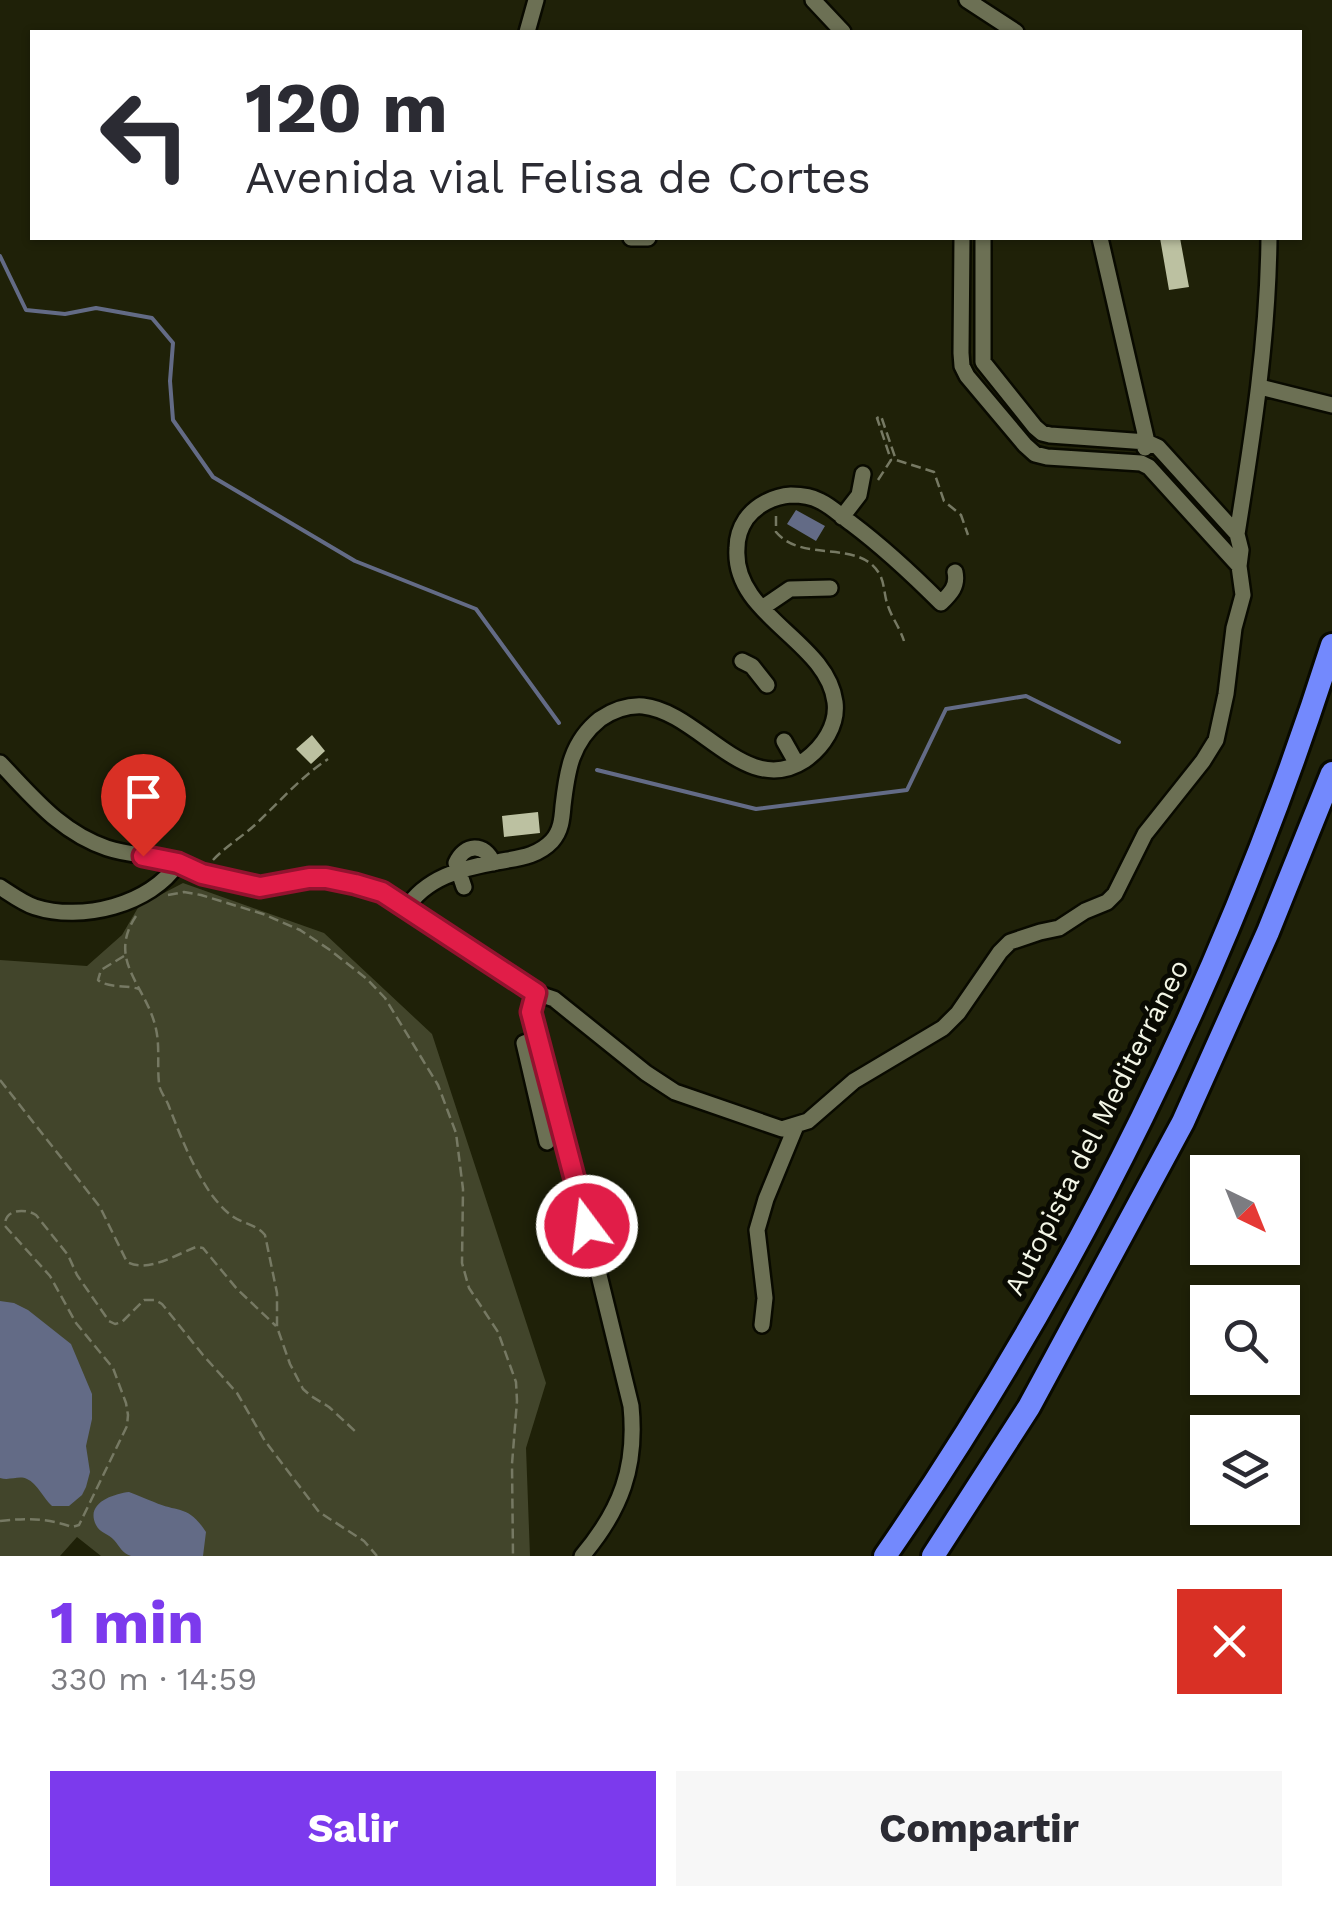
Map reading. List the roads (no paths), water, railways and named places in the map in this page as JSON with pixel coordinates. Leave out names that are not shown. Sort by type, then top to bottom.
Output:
[{"type":"highway","name":"Autopista del Mediterráneo","points":[[886,1556],[992,1395],[1083,1232],[1169,1062],[1244,890],[1305,731],[1332,645]]},
{"type":"highway","points":[[934,1556],[1029,1407],[1183,1122],[1268,932],[1332,772]]},
{"type":"street","points":[[528,30],[536,0]]},
{"type":"street","points":[[813,0],[841,30]]},
{"type":"street","points":[[966,0],[1013,30]]},
{"type":"street","points":[[962,240],[962,366],[1024,445],[1035,454],[1048,457],[1142,463],[1239,566]]},
{"type":"street","points":[[0,763],[39,806],[79,836],[108,849],[178,863],[202,874],[260,887],[326,878],[382,892],[536,993],[554,1000],[674,1092],[782,1129],[808,1120],[854,1081],[943,1028],[958,1014],[1010,942],[1059,928],[1108,902],[1145,834],[1216,740],[1226,694],[1242,595],[1242,550],[1237,534],[1158,447],[1147,442],[1042,433],[983,362],[983,240]]},
{"type":"street","points":[[1100,240],[1147,442],[1142,463]]},
{"type":"street","points":[[1237,534],[1260,387],[1269,240]]},
{"type":"street","points":[[1260,387],[1332,406]]},
{"type":"street","points":[[842,517],[859,495],[863,474]]},
{"type":"street","points":[[406,909],[414,895],[440,878],[462,879],[492,863],[526,858],[553,840],[561,827],[567,771],[574,748],[588,728],[608,714],[630,706],[658,710],[684,721],[754,768],[776,770],[797,764],[816,752],[828,734],[835,712],[831,688],[804,649],[762,608],[737,567],[738,536],[746,518],[761,504],[780,496],[802,495],[820,501],[899,562],[941,603],[954,590],[955,572]]},
{"type":"street","points":[[762,608],[790,588],[830,588]]},
{"type":"street","points":[[742,661],[761,674],[767,685]]},
{"type":"street","points":[[784,741],[797,764]]},
{"type":"street","points":[[0,887],[32,906],[64,914],[95,912],[128,901],[156,885],[178,863]]},
{"type":"street","points":[[536,993],[531,1012],[587,1226],[634,1436],[619,1500],[582,1556]]},
{"type":"street","points":[[538,1038],[524,1043],[547,1142]]},
{"type":"street","points":[[762,1325],[766,1298],[757,1230],[796,1126]]},
{"type":"water","points":[[796,510],[825,526],[816,541],[787,524]]},
{"type":"water","points":[[0,1301],[28,1310],[71,1344],[92,1394],[86,1446],[90,1472],[82,1495],[69,1506],[52,1506],[27,1479],[0,1478]]},
{"type":"water","points":[[129,1492],[194,1517],[206,1532],[203,1556],[131,1556],[123,1551],[98,1528],[94,1511],[102,1501]]},
{"type":"waterway","points":[[0,256],[26,310],[65,314],[96,308],[152,318],[173,343],[173,420],[213,477],[355,561],[476,609],[559,723]]},
{"type":"waterway","points":[[597,770],[756,809],[907,790],[946,709],[1026,696],[1119,742]]}]
